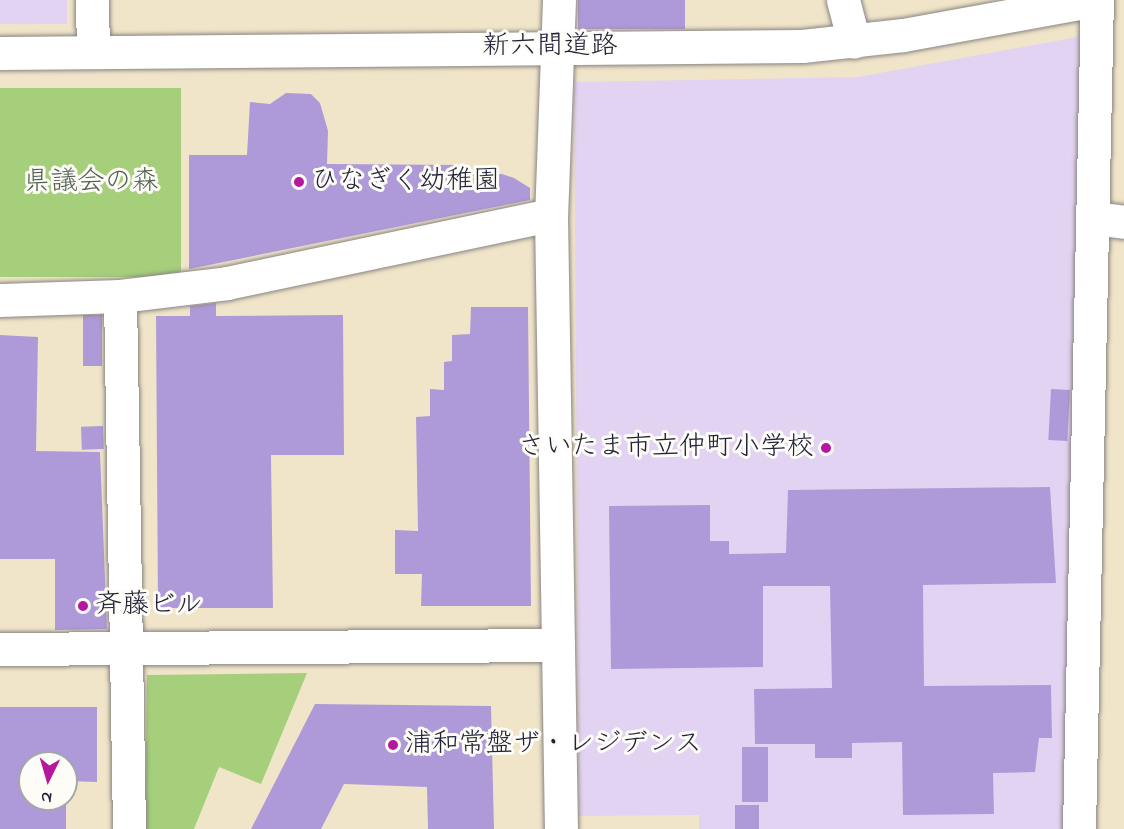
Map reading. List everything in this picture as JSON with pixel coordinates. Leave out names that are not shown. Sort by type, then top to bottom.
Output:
[{"type":"street","points":[[92,0],[93,52]]},
{"type":"street","points":[[559,0],[560,46],[551,214],[561,829]]},
{"type":"street","points":[[843,0],[854,42]]},
{"type":"street","points":[[1079,829],[1109,220],[1096,0]]},
{"type":"street","name":"新六間道路","points":[[0,52],[854,42],[1096,0]]},
{"type":"street","points":[[0,300],[120,296],[227,283],[551,214]]},
{"type":"street","points":[[120,296],[129,829]]},
{"type":"street","points":[[0,649],[558,645]]},
{"type":"shaded area","points":[[0,0],[67,0],[67,24],[0,24]]},
{"type":"shaded area","name":"さいたま市立仲町小学校","points":[[1083,36],[1067,829],[699,829],[699,815],[579,816],[574,82],[858,77]]},
{"type":"green space","name":"県議会の森","points":[[0,88],[181,88],[181,277],[0,277]]},
{"type":"green space","points":[[307,673],[261,784],[219,767],[194,829],[145,829],[147,675]]},
{"type":"building","points":[[578,0],[685,0],[685,29],[578,29]]},
{"type":"building","points":[[286,93],[311,94],[320,103],[328,131],[327,164],[460,165],[460,174],[502,174],[514,178],[530,188],[530,200],[189,269],[189,155],[247,155],[250,102],[270,104]]},
{"type":"building","points":[[216,303],[216,316],[343,315],[344,455],[271,455],[273,608],[158,608],[156,316],[190,316],[190,306]]},
{"type":"building","points":[[471,307],[528,307],[531,606],[421,606],[422,574],[395,574],[395,530],[418,531],[416,417],[430,416],[430,389],[444,390],[444,362],[452,361],[452,335],[470,334]]},
{"type":"building","points":[[83,315],[102,315],[102,366],[83,366]]},
{"type":"building","points":[[0,335],[38,337],[36,451],[100,452],[107,629],[55,630],[55,559],[0,559]]},
{"type":"building","points":[[1051,389],[1070,390],[1067,441],[1048,440]]},
{"type":"building","points":[[103,426],[104,449],[82,450],[81,427]]},
{"type":"building","points":[[1050,487],[1056,583],[923,585],[924,686],[1051,685],[1052,738],[1039,738],[1035,772],[993,773],[994,814],[903,815],[902,742],[852,743],[852,758],[815,758],[815,744],[755,744],[754,689],[832,688],[830,586],[763,586],[763,667],[611,669],[609,506],[710,505],[710,541],[729,541],[729,554],[786,553],[788,490]]},
{"type":"building","name":"浦和常盤ザ・レジデンス","points":[[315,704],[491,706],[494,829],[428,829],[427,787],[344,784],[321,829],[251,829]]},
{"type":"building","points":[[0,707],[97,707],[97,782],[78,781],[78,751],[18,751],[18,811],[66,811],[66,829],[0,829]]},
{"type":"building","points":[[742,747],[768,747],[768,802],[742,802]]},
{"type":"building","points":[[735,805],[759,805],[759,829],[735,829]]},
{"type":"place","name":"ひなぎく幼稚園","points":[[299,182]]},
{"type":"place","name":"さいたま市立仲町小学校","points":[[826,448]]},
{"type":"place","name":"斉藤ビル","points":[[83,606]]},
{"type":"place","name":"浦和常盤ザ・レジデンス","points":[[393,745]]}]
